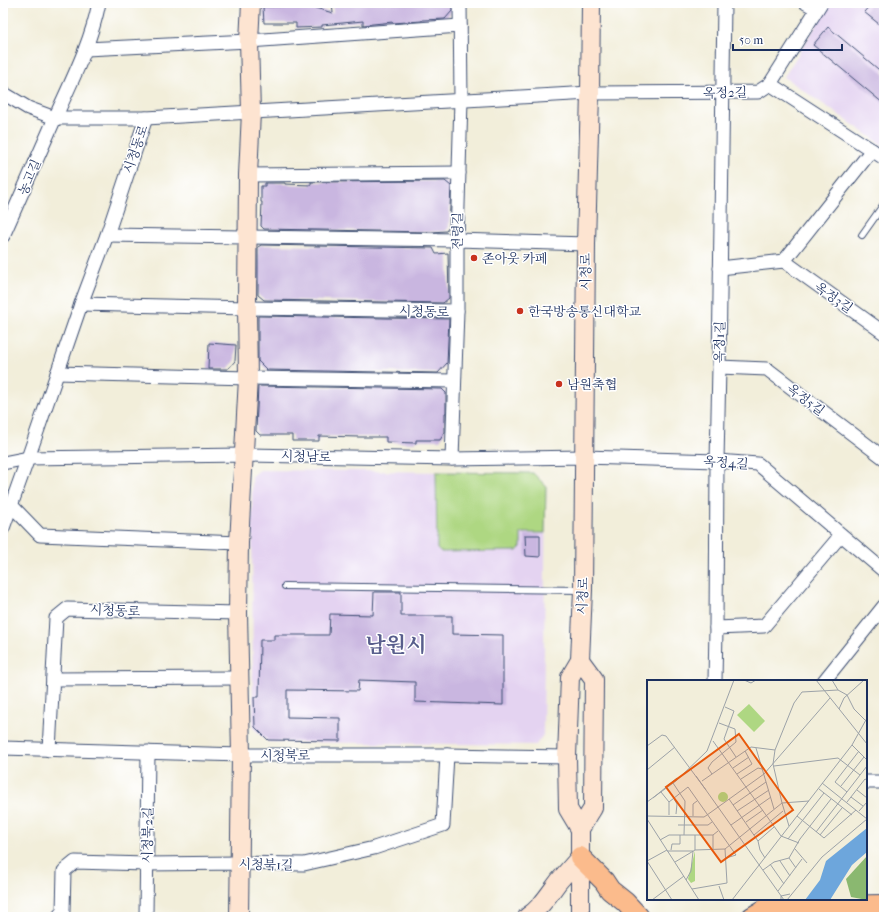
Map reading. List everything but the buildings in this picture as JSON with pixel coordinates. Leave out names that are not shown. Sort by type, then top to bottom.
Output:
[{"type":"main road","points":[[580,857],[604,881],[610,890],[625,902],[639,917]]},
{"type":"main road","points":[[752,917],[769,907],[808,903],[884,904]]},
{"type":"street","name":"농고길","points":[[3,236],[86,49],[100,3]]},
{"type":"street","points":[[239,917],[241,755],[238,678],[238,613],[239,543],[248,378],[248,175],[251,112],[249,41],[251,3]]},
{"type":"street","name":"전령길","points":[[452,459],[457,311],[457,240],[461,100],[460,3]]},
{"type":"street","name":"시청로","points":[[580,829],[568,809],[567,757],[570,677],[580,660],[583,590],[590,3]]},
{"type":"street","name":"옥정1길","points":[[715,680],[724,3]]},
{"type":"street","points":[[815,5],[770,84],[884,158]]},
{"type":"street","points":[[86,49],[249,41],[460,26]]},
{"type":"street","name":"옥정2길","points":[[461,100],[590,93],[758,92],[770,84]]},
{"type":"street","points":[[3,93],[28,108],[55,118],[146,118]]},
{"type":"street","name":"시청동로","points":[[28,458],[81,304],[107,235],[146,118],[461,100]]},
{"type":"street","points":[[720,268],[784,262],[872,150]]},
{"type":"street","points":[[248,175],[459,173]]},
{"type":"street","points":[[107,235],[248,236],[586,244]]},
{"type":"street","name":"옥정3길","points":[[784,262],[884,333]]},
{"type":"street","name":"시청동로","points":[[81,304],[457,311]]},
{"type":"street","name":"옥정5길","points":[[719,367],[767,369],[884,458]]},
{"type":"street","points":[[57,373],[454,381]]},
{"type":"street","name":"시청남로","points":[[3,463],[28,458],[243,455],[452,459],[584,457]]},
{"type":"street","name":"옥정4길","points":[[584,457],[717,461],[758,464],[884,571]]},
{"type":"street","points":[[3,528],[28,458]]},
{"type":"street","points":[[11,505],[40,535],[239,543]]},
{"type":"street","points":[[716,628],[764,626],[841,535]]},
{"type":"street","points":[[825,680],[884,606]]},
{"type":"street","name":"시청동로","points":[[49,750],[56,618],[67,609],[238,613]]},
{"type":"street","points":[[580,660],[594,679],[593,808],[580,829],[580,917]]},
{"type":"street","points":[[53,679],[238,678]]},
{"type":"street","name":"시청북로","points":[[3,748],[241,755],[447,755],[567,757]]},
{"type":"street","name":"시청북2길","points":[[146,917],[148,752]]},
{"type":"street","name":"시청북1길","points":[[58,917],[63,911],[64,871],[75,862],[146,864],[304,864],[374,848],[443,825],[447,755]]},
{"type":"street","points":[[867,782],[884,782]]},
{"type":"street","points":[[527,917],[539,908],[580,857]]},
{"type":"lane","points":[[862,235],[884,204]]},
{"type":"lane","points":[[285,586],[583,590]]},
{"type":"shaded area","points":[[830,3],[884,3],[884,146],[784,77]]},
{"type":"shaded area","points":[[260,470],[533,473],[546,486],[543,735],[536,745],[268,742],[253,728],[252,476]]},
{"type":"green space","points":[[436,472],[533,473],[546,486],[545,533],[521,533],[521,547],[517,551],[440,552],[437,549]]},
{"type":"place","name":"존아웃 카페","points":[[474,258]]},
{"type":"place","name":"한국방송통신대학교","points":[[520,311]]},
{"type":"place","name":"남원축협","points":[[559,384]]},
{"type":"district","name":"남원시","points":[[396,645]]}]
